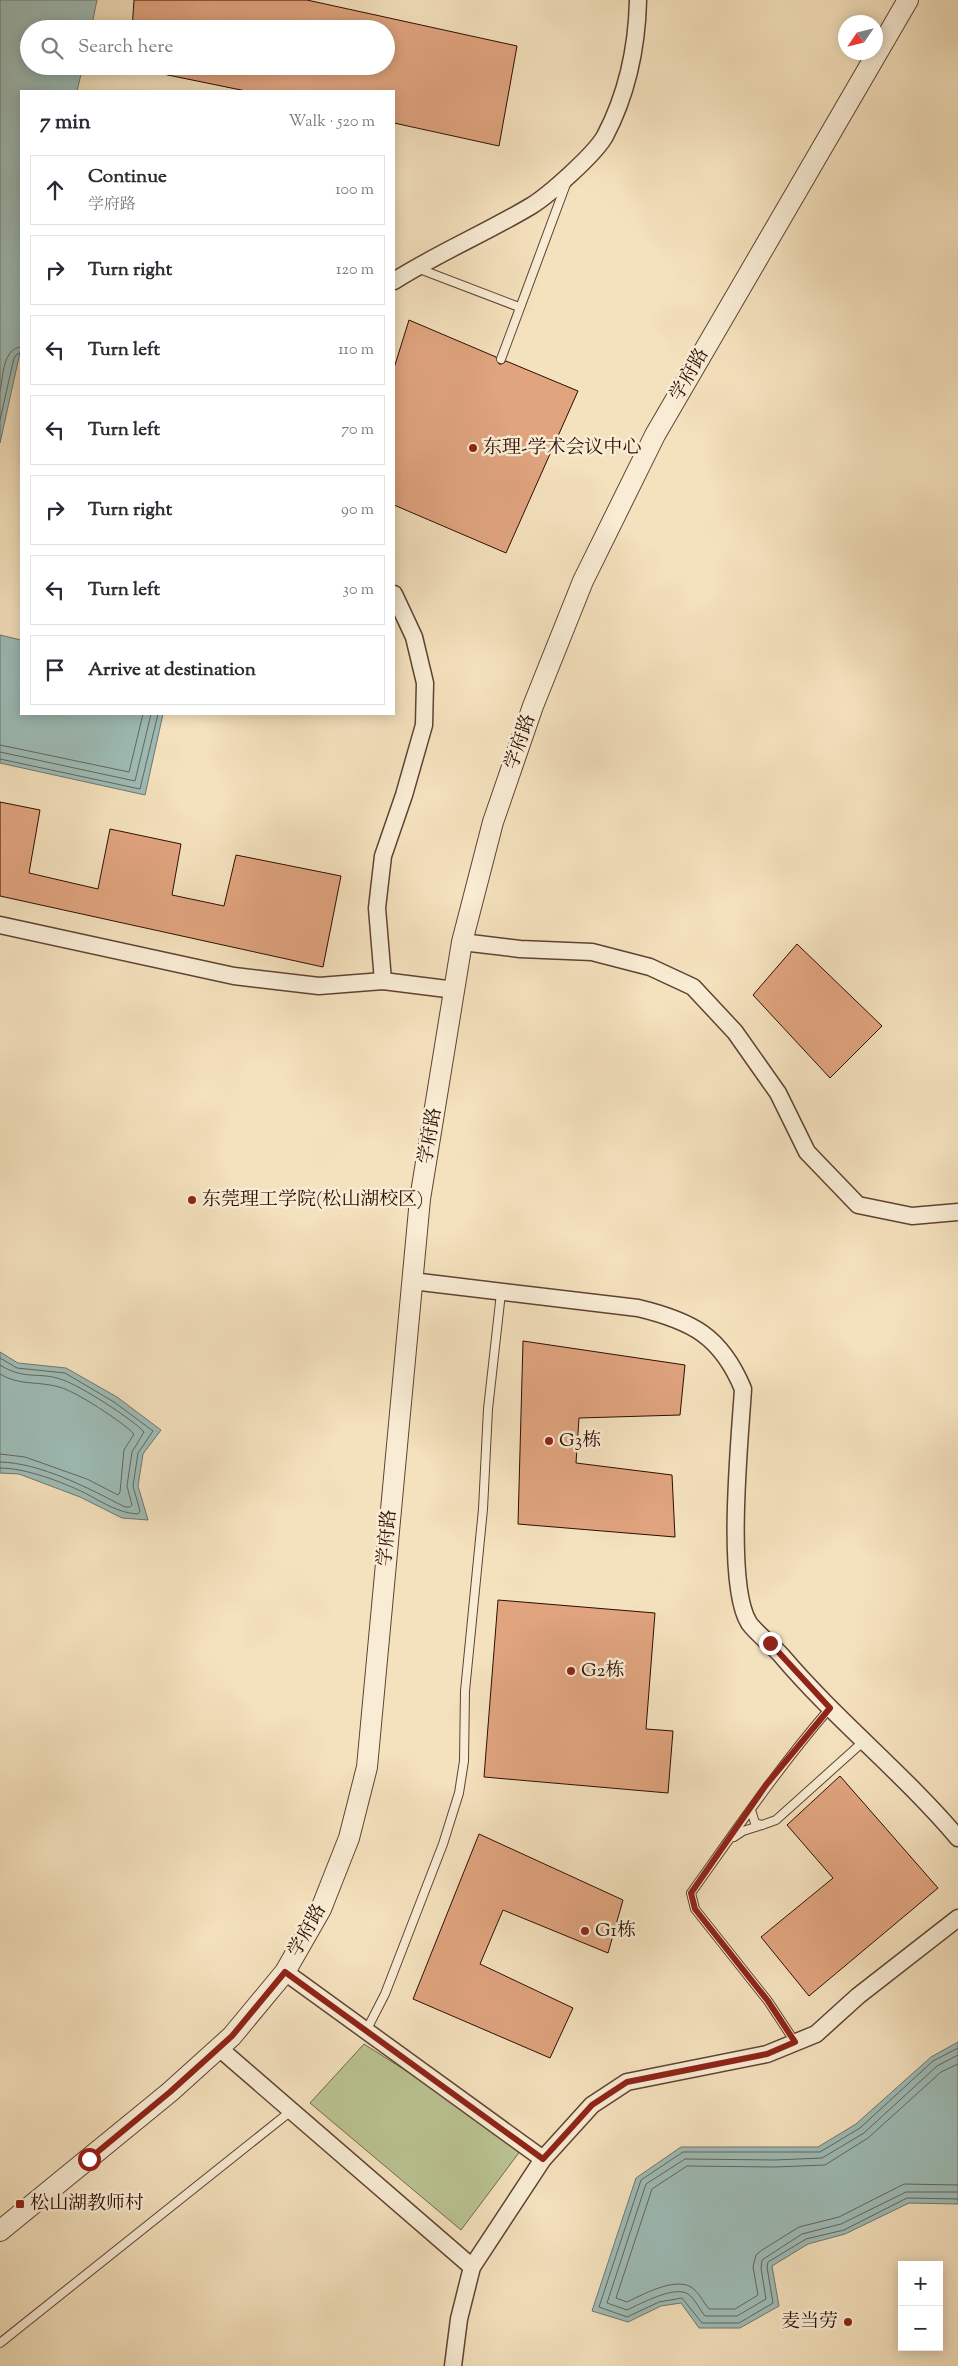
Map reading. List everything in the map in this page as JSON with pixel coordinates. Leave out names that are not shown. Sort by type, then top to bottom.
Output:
[{"type":"street","points":[[395,280],[415,267],[533,205],[568,177],[604,137],[626,87],[638,25],[638,0]]},
{"type":"street","name":"学府路","points":[[0,2231],[170,2092],[232,2036],[285,1972],[321,1909],[350,1838],[367,1767],[420,1199],[462,942],[496,813],[533,706],[583,581],[655,435],[908,0]]},
{"type":"street","points":[[383,981],[376,908],[382,856],[404,794],[424,725],[425,683],[414,637],[395,596]]},
{"type":"street","points":[[0,925],[234,976],[319,986],[383,981],[455,990]]},
{"type":"street","points":[[462,942],[520,949],[592,952],[650,966],[693,987],[735,1032],[778,1093],[807,1152],[858,1205],[912,1216],[958,1212]]},
{"type":"street","points":[[412,1281],[638,1308],[666,1315],[699,1331],[720,1347],[735,1368],[744,1389],[736,1570],[742,1601],[749,1623],[830,1708],[903,1778],[958,1838]]},
{"type":"street","points":[[453,2366],[459,2319],[472,2267],[543,2159],[592,2105],[627,2082],[767,2054],[816,2034],[858,1996],[958,1918]]},
{"type":"street","points":[[285,1972],[543,2159]]},
{"type":"street","points":[[219,2048],[472,2267]]},
{"type":"lane","points":[[501,359],[568,177]]},
{"type":"lane","points":[[415,267],[519,307]]},
{"type":"lane","points":[[366,2031],[385,1994],[443,1844],[458,1793],[464,1761],[465,1691],[483,1509],[488,1409],[501,1293]]},
{"type":"lane","points":[[795,2042],[768,2001],[695,1909],[691,1893],[751,1810],[766,1785],[830,1708]]},
{"type":"lane","points":[[728,1840],[743,1831],[776,1820],[864,1741]]},
{"type":"lane","points":[[751,1810],[755,1823],[762,1825]]},
{"type":"lane","points":[[0,2344],[292,2110]]},
{"type":"green space","points":[[364,2044],[524,2146],[461,2230],[310,2103]]},
{"type":"water","points":[[0,0],[97,0],[93,20],[20,20],[20,75],[81,75],[77,90],[20,90],[20,353],[0,443]]},
{"type":"water","points":[[0,635],[20,640],[20,715],[163,715],[145,795],[0,763]]},
{"type":"water","points":[[0,1352],[18,1363],[66,1368],[117,1397],[161,1430],[143,1454],[138,1486],[148,1520],[122,1518],[80,1497],[19,1474],[0,1473]]},
{"type":"water","points":[[958,2042],[958,2204],[909,2203],[845,2234],[808,2244],[772,2266],[779,2306],[740,2328],[699,2328],[681,2303],[661,2306],[628,2322],[592,2311],[636,2178],[681,2147],[818,2147],[856,2124],[931,2057]]},
{"type":"building","points":[[134,0],[307,0],[517,46],[499,146],[395,123],[395,90],[241,90],[168,75],[395,75],[395,20],[133,20]]},
{"type":"building","name":"东理-学术会议中心","points":[[409,320],[496,357],[499,364],[506,361],[578,391],[506,553],[395,505],[395,365]]},
{"type":"building","points":[[0,802],[40,810],[29,873],[98,889],[110,829],[181,844],[172,895],[224,906],[236,855],[341,876],[323,967],[0,896]]},
{"type":"building","points":[[797,944],[882,1026],[830,1078],[753,995]]},
{"type":"building","name":"G3栋","points":[[523,1341],[685,1365],[680,1415],[579,1418],[576,1463],[672,1475],[675,1537],[518,1524]]},
{"type":"building","name":"G2栋","points":[[498,1600],[655,1613],[646,1729],[673,1731],[668,1793],[484,1777]]},
{"type":"building","points":[[840,1776],[938,1888],[809,1996],[761,1937],[833,1878],[787,1825]]},
{"type":"building","name":"G1栋","points":[[479,1834],[623,1900],[608,1953],[503,1910],[480,1964],[573,2008],[550,2058],[413,1999]]},
{"type":"place","name":"东理-学术会议中心","points":[[473,448]]},
{"type":"place","name":"东莞理工学院(松山湖校区)","points":[[192,1200]]},
{"type":"place","name":"G3栋","points":[[549,1441]]},
{"type":"place","name":"G2栋","points":[[571,1671]]},
{"type":"place","name":"G1栋","points":[[585,1931]]},
{"type":"place","name":"松山湖教师村","points":[[20,2204]]},
{"type":"place","name":"麦当劳","points":[[848,2322]]},
{"type":"route","points":[[89,2159],[170,2092],[232,2036],[285,1972],[543,2159],[592,2105],[627,2082],[767,2054],[795,2042],[768,2001],[695,1909],[691,1893],[751,1810],[766,1785],[830,1708],[802,1680],[770,1643]]}]
